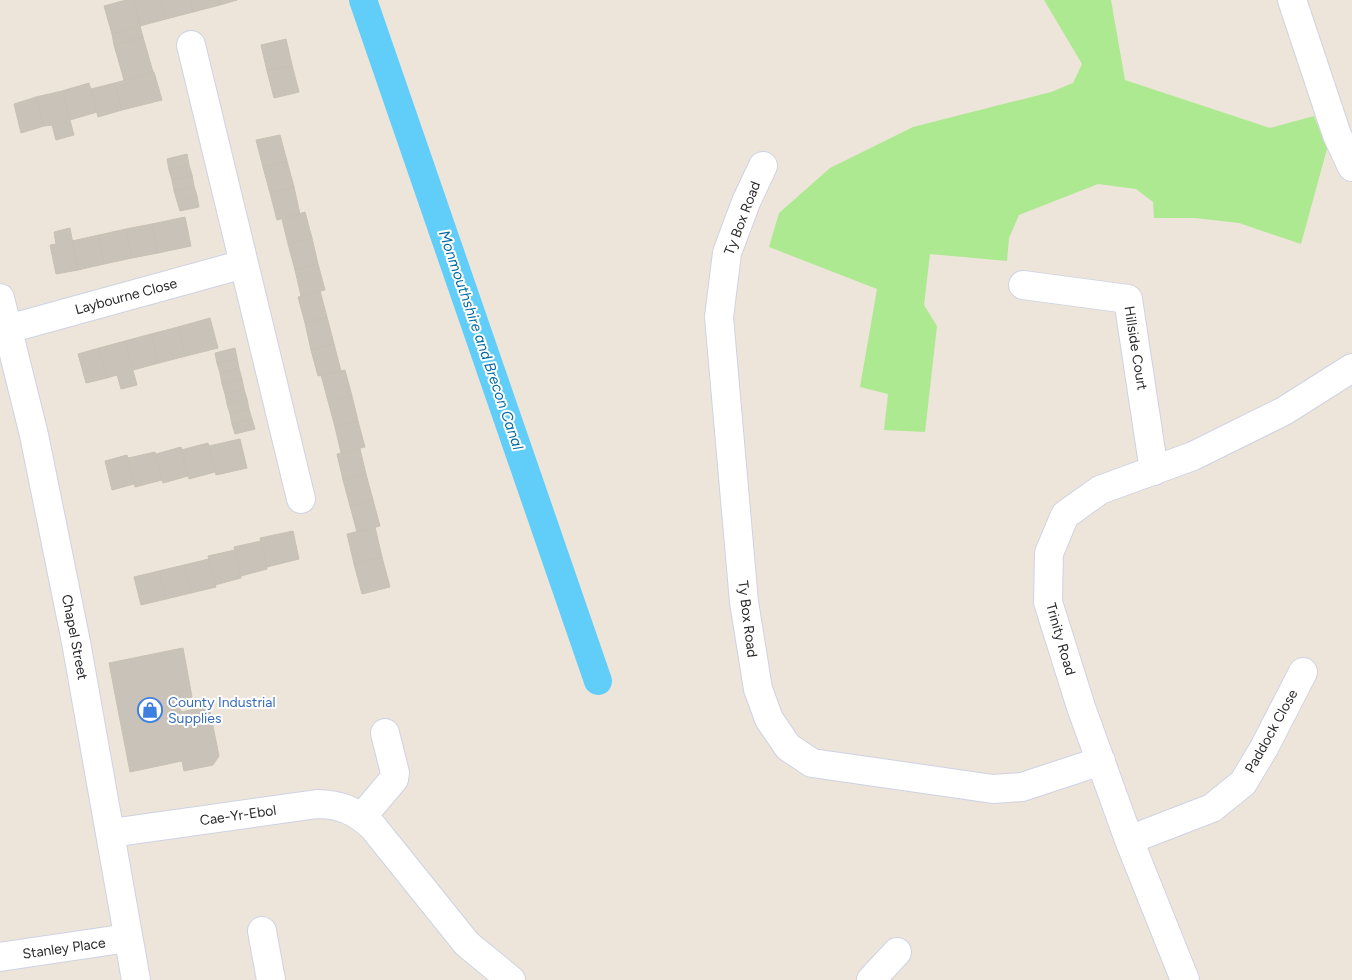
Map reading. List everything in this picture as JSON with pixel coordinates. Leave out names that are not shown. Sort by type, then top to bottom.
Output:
[{"type":"street","points":[[1292,0],[1337,135],[1352,166]]},
{"type":"street","points":[[191,44],[301,499]]},
{"type":"street","name":"Ty Box Road","points":[[762,166],[727,253],[719,317],[744,602],[758,689],[769,719],[788,747],[812,763],[993,789],[1022,787],[1101,761]]},
{"type":"street","name":"Laybourne Close","points":[[8,329],[244,264]]},
{"type":"street","name":"Hillside Court","points":[[1023,285],[1128,299],[1154,471]]},
{"type":"street","name":"Chapel Street","points":[[0,298],[34,435],[60,559],[111,833],[136,980]]},
{"type":"street","name":"Trinity Road","points":[[1185,980],[1081,708],[1048,602],[1049,553],[1065,515],[1100,490],[1193,456],[1284,411],[1352,368]]},
{"type":"street","name":"Paddock Close","points":[[1130,840],[1212,808],[1243,783],[1264,748],[1303,672]]},
{"type":"street","points":[[362,817],[394,779],[385,733]]},
{"type":"street","name":"Cae-Yr-Ebol","points":[[111,833],[316,804],[332,804],[344,807],[362,817],[373,827],[467,944],[511,980]]},
{"type":"street","points":[[262,931],[271,980]]},
{"type":"street","name":"Stanley Place","points":[[0,957],[128,938]]},
{"type":"street","points":[[871,980],[897,952]]},
{"type":"green space","points":[[1044,0],[1111,0],[1125,80],[1270,128],[1314,116],[1327,149],[1301,244],[1239,223],[1195,218],[1154,218],[1153,202],[1136,189],[1098,184],[1019,215],[1009,238],[1007,261],[930,254],[924,305],[937,326],[925,432],[884,430],[888,394],[860,387],[877,289],[769,247],[779,213],[830,168],[913,127],[1051,92],[1073,83],[1082,64]]},
{"type":"building","points":[[133,0],[140,26],[112,34],[104,6]]},
{"type":"building","points":[[133,0],[161,0],[166,19],[140,26]]},
{"type":"building","points":[[161,0],[190,0],[193,12],[166,19]]},
{"type":"building","points":[[190,0],[218,0],[220,5],[193,12]]},
{"type":"building","points":[[218,0],[237,0],[220,5]]},
{"type":"building","points":[[140,26],[143,37],[114,45],[112,34]]},
{"type":"building","points":[[143,37],[153,72],[124,80],[114,45]]},
{"type":"building","points":[[286,39],[292,65],[267,71],[261,45]]},
{"type":"building","points":[[292,65],[299,92],[274,98],[267,71]]},
{"type":"building","points":[[154,72],[162,100],[122,110],[115,83]]},
{"type":"building","points":[[89,83],[97,112],[70,120],[62,91]]},
{"type":"building","points":[[115,83],[122,110],[98,117],[91,89]]},
{"type":"building","points":[[62,91],[74,135],[56,140],[52,125],[44,126],[36,97]]},
{"type":"building","points":[[36,97],[44,126],[21,133],[14,104]]},
{"type":"building","points":[[280,135],[287,161],[263,167],[256,140]]},
{"type":"building","points":[[187,154],[189,165],[169,170],[167,159]]},
{"type":"building","points":[[287,161],[294,187],[270,193],[263,167]]},
{"type":"building","points":[[189,165],[192,175],[172,180],[169,170]]},
{"type":"building","points":[[192,175],[194,186],[174,191],[172,180]]},
{"type":"building","points":[[194,186],[197,196],[177,201],[174,191]]},
{"type":"building","points":[[294,187],[300,214],[277,220],[270,193]]},
{"type":"building","points":[[197,196],[199,207],[180,211],[177,201]]},
{"type":"building","points":[[305,212],[312,238],[288,244],[282,219]]},
{"type":"building","points":[[185,217],[191,246],[158,253],[152,224]]},
{"type":"building","points":[[152,224],[158,253],[132,258],[126,229]]},
{"type":"building","points":[[70,228],[78,270],[56,274],[50,245],[56,244],[54,232]]},
{"type":"building","points":[[126,229],[132,258],[104,264],[99,235]]},
{"type":"building","points":[[99,235],[104,264],[78,270],[72,241]]},
{"type":"building","points":[[312,238],[318,264],[295,270],[288,244]]},
{"type":"building","points":[[318,264],[325,290],[301,296],[295,270]]},
{"type":"building","points":[[320,291],[327,317],[305,323],[298,297]]},
{"type":"building","points":[[327,317],[334,344],[311,350],[305,323]]},
{"type":"building","points":[[210,318],[218,348],[186,356],[178,327]]},
{"type":"building","points":[[178,327],[186,356],[159,363],[151,334]]},
{"type":"building","points":[[151,334],[159,363],[133,370],[125,341]]},
{"type":"building","points":[[125,341],[137,385],[121,389],[117,375],[107,378],[99,348]]},
{"type":"building","points":[[334,344],[341,371],[318,376],[311,350]]},
{"type":"building","points":[[99,348],[107,378],[86,383],[78,354]]},
{"type":"building","points":[[235,348],[237,358],[217,363],[215,353]]},
{"type":"building","points":[[237,358],[239,368],[220,373],[217,363]]},
{"type":"building","points":[[239,368],[242,379],[222,384],[220,373]]},
{"type":"building","points":[[345,370],[352,396],[328,401],[321,375]]},
{"type":"building","points":[[242,379],[244,389],[225,394],[222,384]]},
{"type":"building","points":[[244,389],[247,399],[227,404],[225,394]]},
{"type":"building","points":[[352,396],[358,421],[335,427],[328,401]]},
{"type":"building","points":[[247,399],[249,409],[230,414],[227,404]]},
{"type":"building","points":[[249,409],[252,419],[232,424],[230,414]]},
{"type":"building","points":[[252,419],[255,429],[235,434],[232,424]]},
{"type":"building","points":[[358,421],[365,447],[341,453],[335,427]]},
{"type":"building","points":[[240,439],[247,468],[216,475],[209,446]]},
{"type":"building","points":[[208,443],[215,472],[189,479],[181,450]]},
{"type":"building","points":[[181,447],[188,476],[163,483],[156,454]]},
{"type":"building","points":[[360,449],[366,474],[343,480],[337,454]]},
{"type":"building","points":[[155,452],[162,480],[135,487],[128,458]]},
{"type":"building","points":[[127,455],[134,484],[112,490],[105,461]]},
{"type":"building","points":[[366,474],[373,500],[350,506],[343,480]]},
{"type":"building","points":[[373,500],[380,526],[357,532],[350,506]]},
{"type":"building","points":[[375,527],[382,557],[354,564],[347,534]]},
{"type":"building","points":[[293,531],[299,559],[267,567],[260,538]]},
{"type":"building","points":[[261,541],[267,569],[241,576],[234,547]]},
{"type":"building","points":[[235,550],[241,578],[215,585],[208,556]]},
{"type":"building","points":[[382,557],[390,587],[362,594],[354,564]]},
{"type":"building","points":[[209,559],[216,587],[191,593],[184,565]]},
{"type":"building","points":[[184,565],[191,593],[166,599],[159,571]]},
{"type":"building","points":[[159,571],[166,599],[141,605],[134,577]]},
{"type":"building","name":"County Industrial Supplies","points":[[183,648],[192,697],[179,700],[181,712],[209,706],[219,756],[213,765],[184,771],[182,761],[130,772],[109,663]]},
{"type":"waterway","name":"Monmouthshire and Brecon Canal","points":[[363,0],[598,681]]},
{"type":"place","name":"County Industrial Supplies","points":[[150,710]]}]
